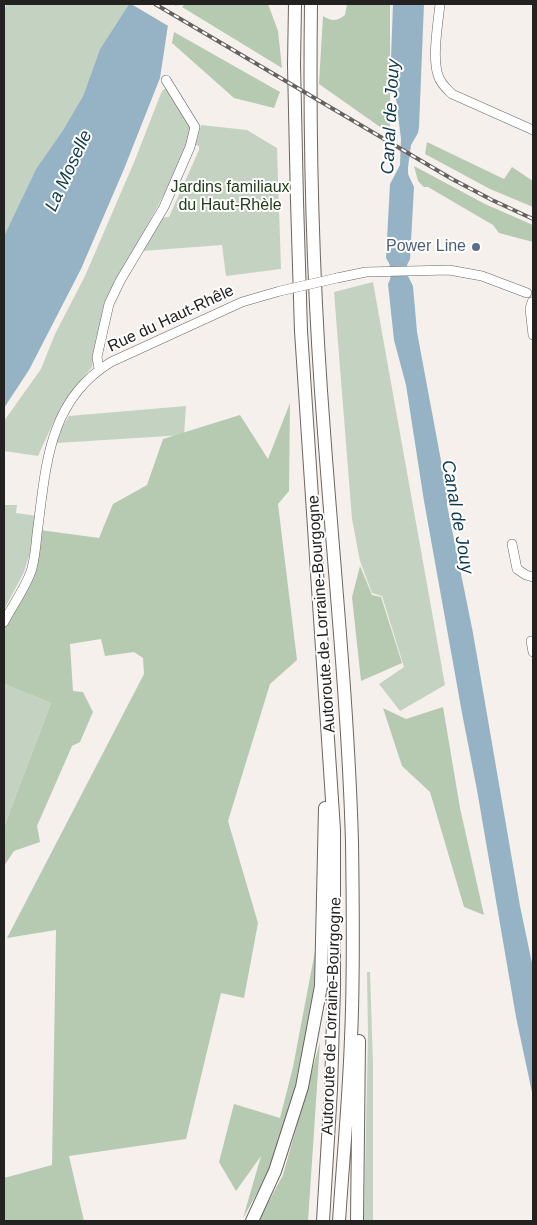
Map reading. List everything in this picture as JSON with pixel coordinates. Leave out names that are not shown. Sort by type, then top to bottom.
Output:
[{"type":"highway","name":"Autoroute de Lorraine-Bourgogne","points":[[296,4],[294,65],[296,201],[301,331],[334,830],[332,1089],[323,1221]]},
{"type":"highway","name":"Autoroute de Lorraine-Bourgogne","points":[[311,4],[312,202],[323,410],[349,778],[353,916],[348,1091],[339,1221]]},
{"type":"highway","points":[[252,1221],[275,1171],[302,1087],[321,986],[327,720]]},
{"type":"highway","points":[[352,1000],[359,1028],[357,1221]]},
{"type":"street","points":[[440,4],[436,61],[437,74],[444,87],[452,94],[533,130]]},
{"type":"street","points":[[99,370],[97,357],[109,304],[120,281],[164,207],[190,147],[195,127],[166,80]]},
{"type":"street","name":"Rue du Haut-Rhêle","points":[[4,622],[32,570],[47,461],[58,422],[81,386],[99,370],[242,302],[280,291],[366,272],[449,270],[482,276],[530,290]]},
{"type":"street","points":[[530,290],[527,297],[532,302],[530,309],[533,335]]},
{"type":"street","points":[[512,544],[517,569],[533,577]]},
{"type":"street","points":[[531,641],[533,652]]},
{"type":"green space","points":[[7,4],[129,4],[100,49],[83,96],[63,130],[36,169],[4,236],[4,9]]},
{"type":"green space","points":[[185,4],[268,4],[278,31],[282,68],[182,7]]},
{"type":"green space","points":[[347,4],[390,4],[390,134],[319,84],[323,16],[332,20],[339,19],[345,15]]},
{"type":"green space","points":[[174,32],[280,92],[274,108],[234,98],[172,43]]},
{"type":"green space","points":[[166,88],[192,129],[177,170],[103,309],[92,367],[75,387],[53,423],[38,456],[4,451],[4,421],[41,369],[55,334],[85,276],[135,160],[162,91]]},
{"type":"green space","name":"Jardins familiaux du Haut-Rhèle","points":[[201,125],[247,130],[277,148],[281,269],[226,276],[222,245],[142,251],[159,218],[169,217],[199,150],[199,146],[195,145]]},
{"type":"green space","points":[[427,142],[504,179],[512,167],[533,181],[533,207],[490,189],[425,154]]},
{"type":"green space","points":[[414,166],[485,204],[533,225],[533,242],[499,233],[493,225],[428,187],[424,187],[418,181]]},
{"type":"green space","points":[[373,282],[445,685],[400,711],[379,684],[404,667],[382,596],[372,593],[360,561],[352,519],[334,292]]},
{"type":"green space","points":[[290,403],[289,491],[278,504],[297,660],[270,684],[228,821],[258,923],[244,998],[221,993],[186,1139],[69,1156],[84,1221],[4,1221],[4,1178],[52,1165],[56,930],[7,938],[144,674],[143,658],[134,652],[105,656],[101,639],[70,644],[73,691],[83,692],[93,712],[80,742],[72,746],[37,826],[40,842],[14,851],[4,866],[4,827],[51,703],[4,684],[4,622],[28,579],[40,530],[99,538],[113,504],[147,485],[163,439],[240,415],[268,459]]},
{"type":"green space","points":[[186,406],[184,435],[57,443],[59,433],[69,416]]},
{"type":"green space","points":[[4,505],[17,505],[16,513],[37,516],[33,543],[24,572],[4,610]]},
{"type":"green space","points":[[360,566],[372,595],[381,597],[402,663],[361,681],[352,597]]},
{"type":"green space","points":[[4,684],[51,703],[4,827]]},
{"type":"green space","points":[[443,707],[460,808],[484,915],[464,907],[430,792],[402,766],[383,708],[406,719]]},
{"type":"green space","points":[[316,946],[315,993],[299,1081],[270,1170],[243,1218],[261,1156],[236,1191],[219,1162],[234,1104],[280,1118],[293,1067]]},
{"type":"green space","points":[[367,972],[370,972],[373,1064],[373,1221],[364,1221],[368,1034]]},
{"type":"green space","points":[[320,1042],[308,1221],[258,1221],[283,1175]]},
{"type":"water","name":"La Moselle","points":[[129,4],[177,4],[168,25],[160,78],[124,169],[81,269],[29,370],[4,408],[4,236],[36,169],[63,130],[83,96],[100,49]]},
{"type":"water","points":[[393,4],[424,4],[419,127],[418,133],[411,145],[408,167],[408,174],[414,187],[410,259],[407,265],[408,276],[413,286],[417,332],[447,493],[447,505],[473,633],[520,906],[533,968],[533,1097],[516,1017],[424,501],[406,385],[394,340],[388,284],[391,271],[390,264],[386,258],[390,184],[400,165],[401,139],[391,58]]},
{"type":"pier","points":[[131,4],[173,4],[178,7],[170,27]]},
{"type":"railway","points":[[155,4],[452,179],[533,219]]},
{"type":"place","name":"Power Line","points":[[476,247]]},
{"type":"water label","name":"Canal de Jouy","points":[[391,117]]},
{"type":"water label","name":"Canal de Jouy","points":[[457,517]]}]
